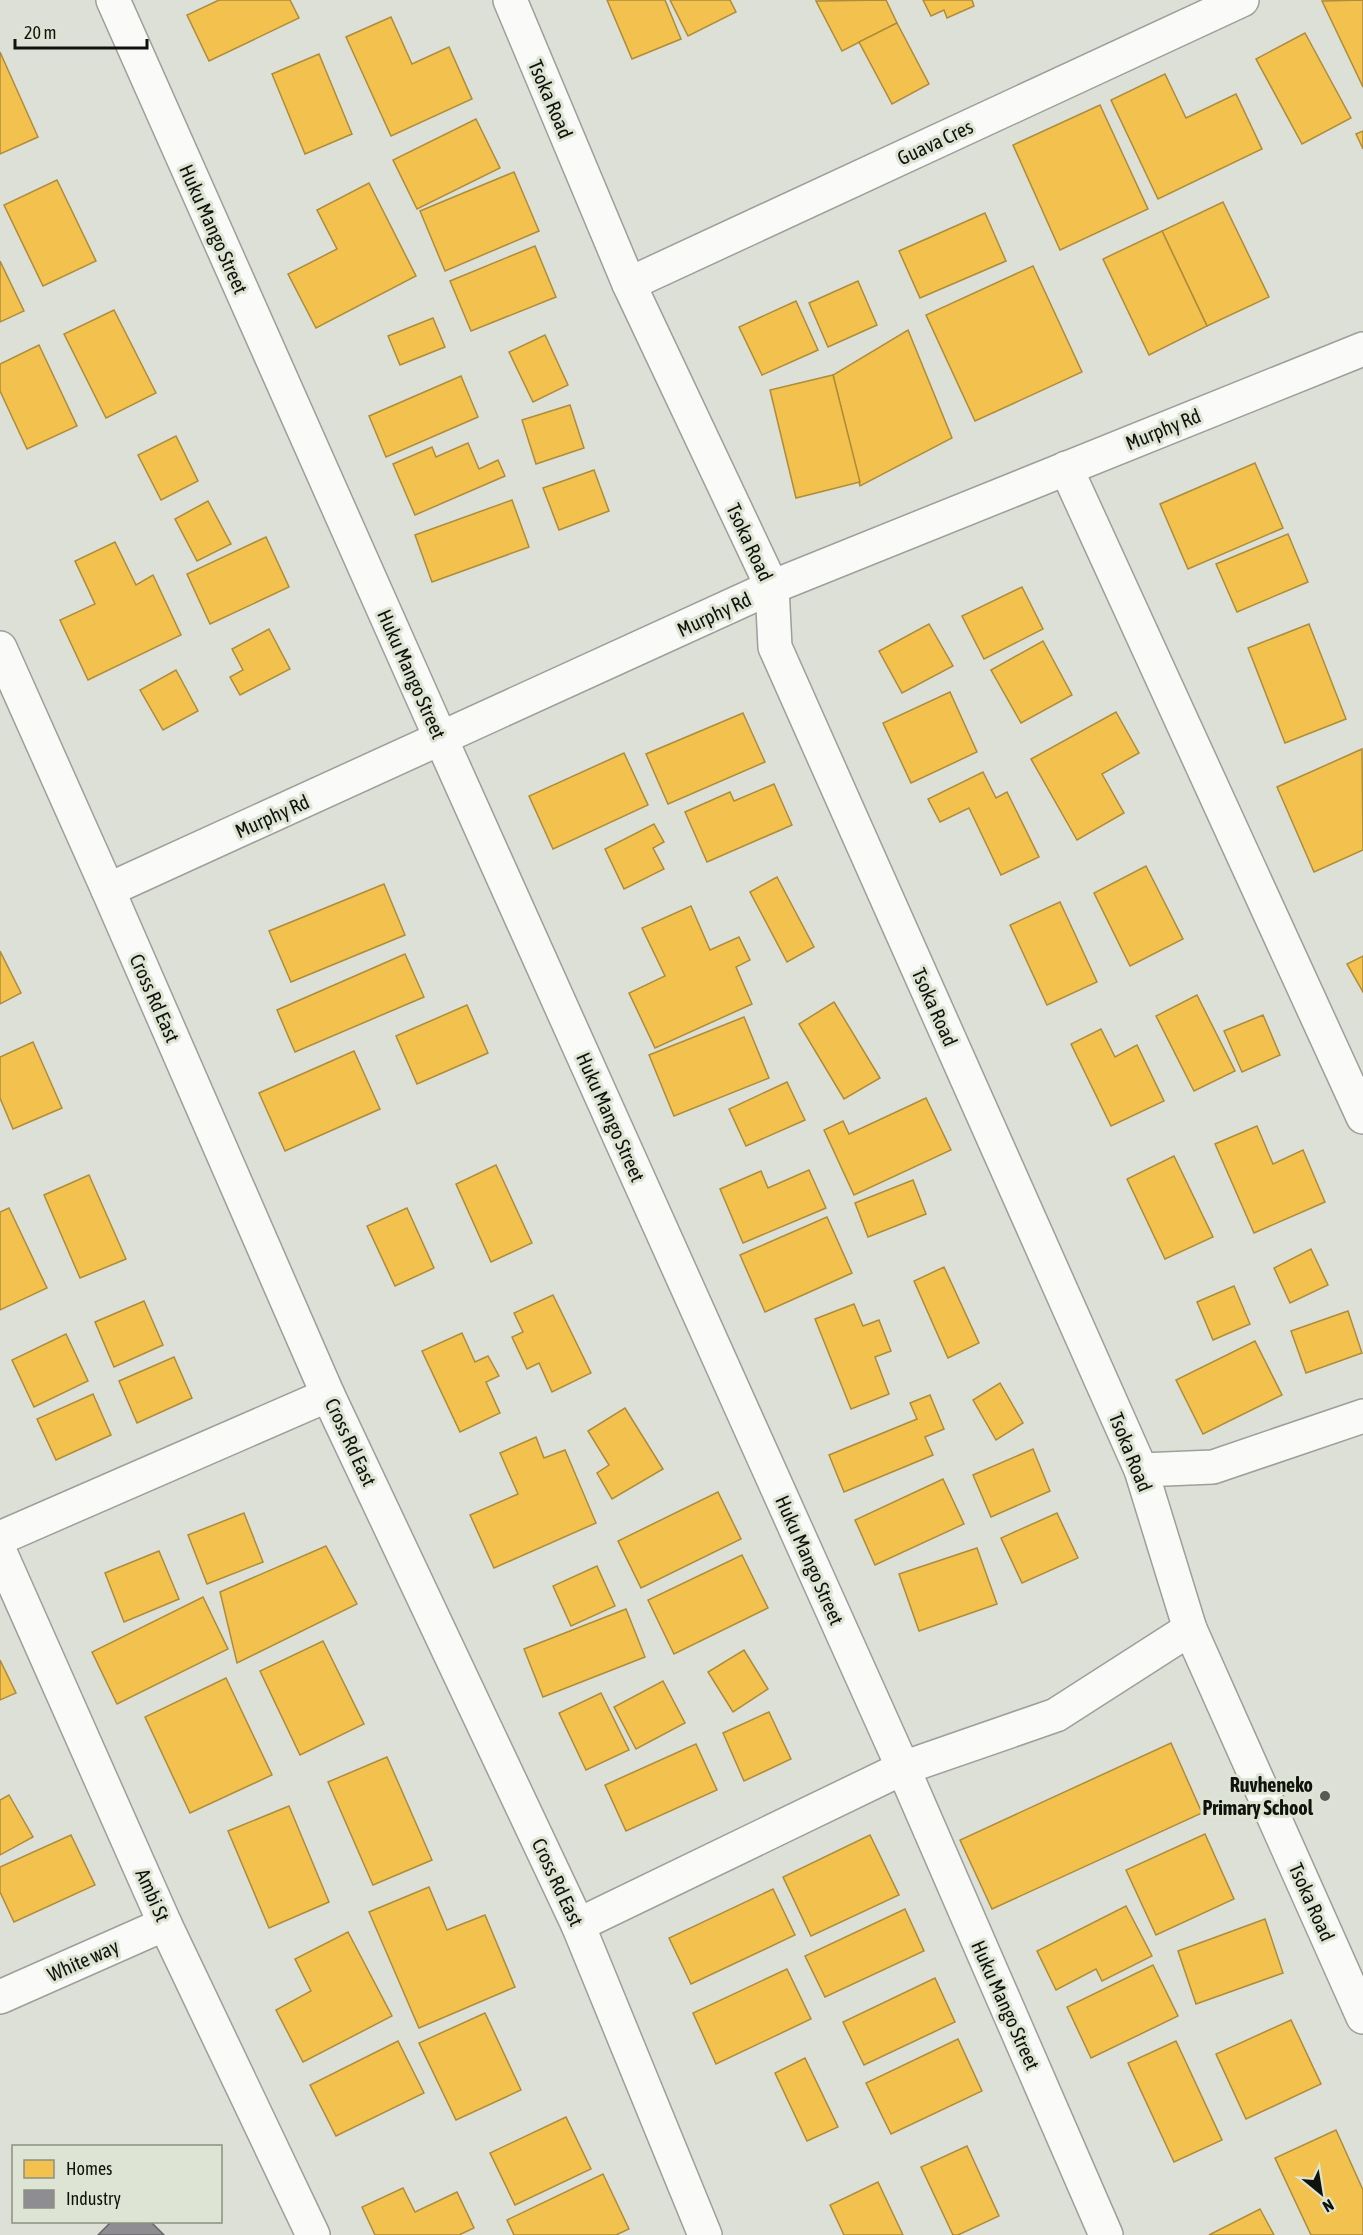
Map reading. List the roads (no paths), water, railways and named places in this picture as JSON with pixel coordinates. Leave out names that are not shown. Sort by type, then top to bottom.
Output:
[{"type":"street","name":"Huku Mango Street","points":[[112,0],[903,1768],[1106,2235]]},
{"type":"street","name":"Tsoka Road","points":[[510,0],[629,284],[772,587],[775,647],[1142,1470],[1190,1629],[1363,2017]]},
{"type":"street","name":"Guava Cres","points":[[629,284],[1242,0]]},
{"type":"street","name":"Murphy Rd","points":[[108,890],[772,587],[1363,349]]},
{"type":"street","points":[[1066,468],[1363,1117]]},
{"type":"street","name":"Cross Rd East","points":[[0,648],[328,1395],[578,1925],[705,2235]]},
{"type":"street","points":[[0,1538],[328,1395]]},
{"type":"street","points":[[1142,1470],[1213,1467],[1363,1416]]},
{"type":"street","name":"Ambi St","points":[[0,1552],[165,1924],[313,2235]]},
{"type":"street","points":[[578,1925],[903,1768],[1056,1715],[1190,1629]]},
{"type":"street","name":"White way","points":[[0,1997],[165,1924]]},
{"type":"place","name":"Ruvheneko Primary School","points":[[1325,1796]]}]
